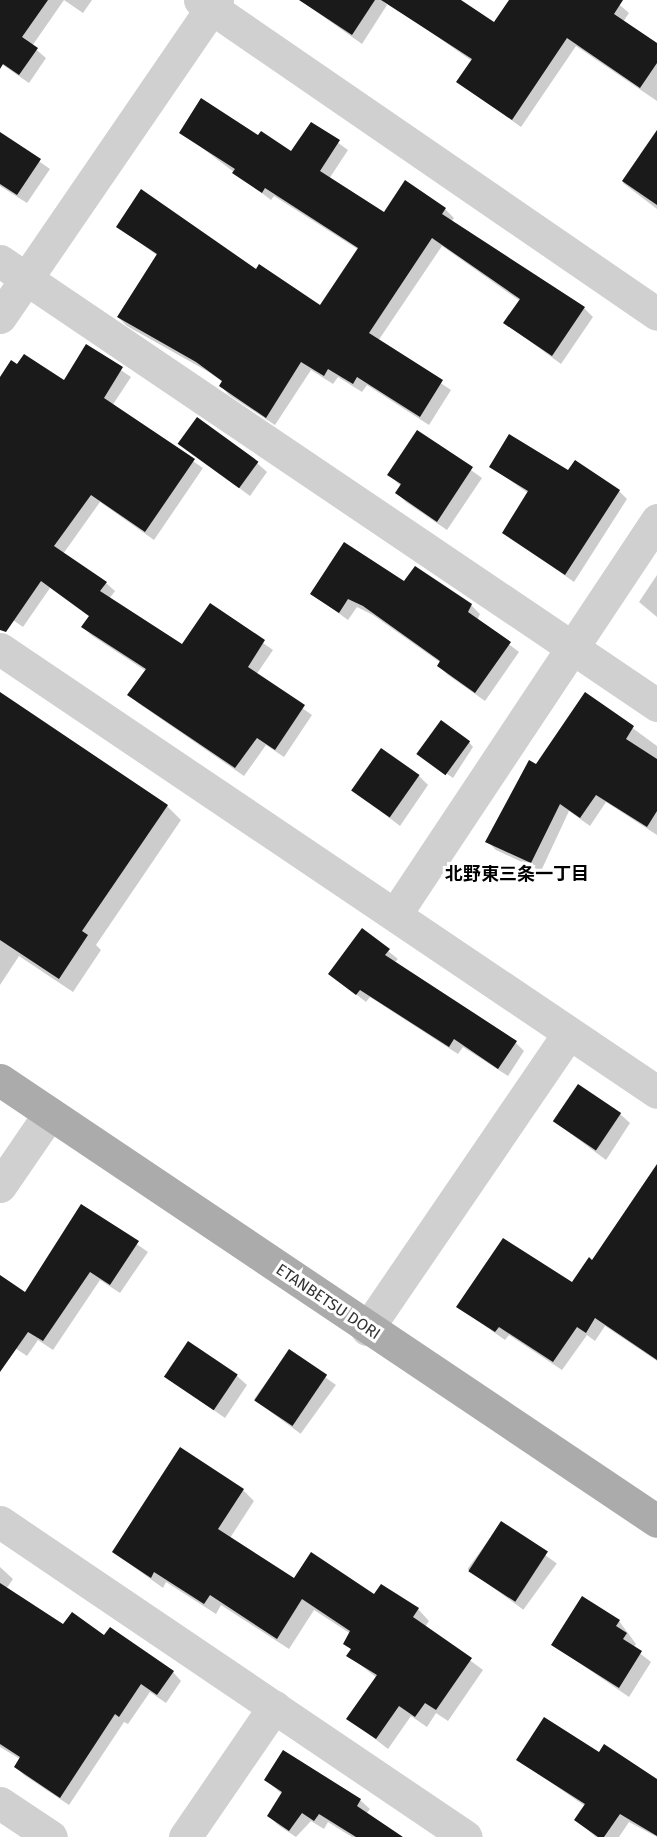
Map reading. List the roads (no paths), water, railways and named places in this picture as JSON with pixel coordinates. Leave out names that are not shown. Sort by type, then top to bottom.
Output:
[{"type":"main road","name":"ETANBETSU DORI","points":[[0,1080],[367,1329],[657,1521]]},
{"type":"street","points":[[0,317],[13,269],[210,3],[657,314]]},
{"type":"street","points":[[13,269],[657,705]]},
{"type":"street","points":[[396,913],[657,520]]},
{"type":"street","points":[[0,649],[396,913],[657,1092]]},
{"type":"street","points":[[367,1329],[569,1033]]},
{"type":"street","points":[[0,1186],[50,1113]]},
{"type":"street","points":[[0,1522],[466,1837]]},
{"type":"street","points":[[185,1837],[274,1707]]},
{"type":"street","points":[[0,1803],[51,1837]]},
{"type":"district","name":"北野東三条一丁目","points":[[517,874]]}]
